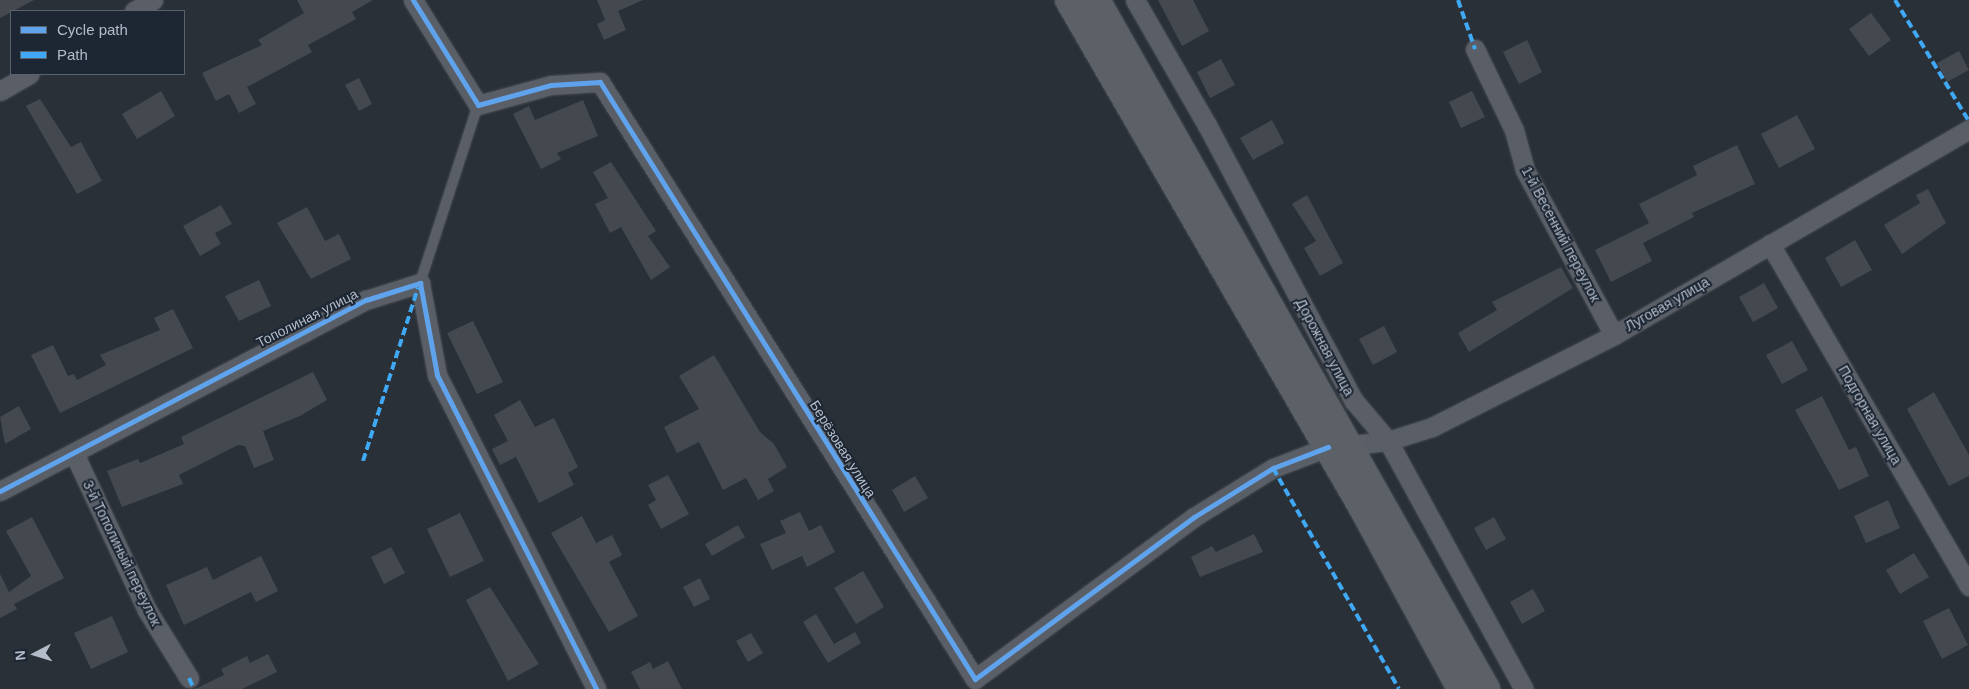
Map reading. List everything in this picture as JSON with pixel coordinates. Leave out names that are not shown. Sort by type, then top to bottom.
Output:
[{"type":"main road","name":"Дорожная улица","points":[[1070,0],[1486,689]]},
{"type":"main road","name":"Дорожная улица","points":[[1096,0],[1340,446],[1452,683]]},
{"type":"street","points":[[136,10],[153,0]]},
{"type":"street","points":[[413,0],[478,105]]},
{"type":"street","name":"Дорожная улица","points":[[1135,0],[1207,125],[1354,401],[1388,441],[1524,689]]},
{"type":"street","name":"1-й Весенний переулок","points":[[1474,49],[1514,130],[1525,170],[1614,335]]},
{"type":"street","points":[[0,92],[28,75]]},
{"type":"street","name":"Берёзовая улица","points":[[478,105],[551,85],[600,82],[974,679],[1194,518],[1273,468],[1340,446]]},
{"type":"street","name":"Луговая улица","points":[[1340,446],[1388,441],[1432,427],[1614,335],[1969,130]]},
{"type":"street","name":"Подгорная улица","points":[[1770,244],[1969,586]]},
{"type":"street","points":[[420,283],[437,375],[596,689]]},
{"type":"street","name":"Тополиная улица","points":[[0,491],[366,300],[420,283]]},
{"type":"street","name":"3-й Тополиный переулок","points":[[74,453],[147,610],[189,678]]},
{"type":"lane","points":[[420,283],[478,105]]},
{"type":"building","points":[[0,0],[34,0],[15,10],[10,10],[10,13],[0,18]]},
{"type":"building","points":[[297,0],[373,0],[352,12],[356,19],[308,45],[312,52],[247,87],[256,104],[239,113],[229,94],[216,101],[202,73],[262,45],[258,40],[304,13]]},
{"type":"building","points":[[597,0],[643,0],[618,11],[626,30],[604,40],[597,24],[605,20]]},
{"type":"building","points":[[1158,0],[1193,0],[1209,31],[1182,46]]},
{"type":"building","points":[[1871,13],[1891,40],[1869,56],[1849,29]]},
{"type":"building","points":[[1527,40],[1542,72],[1519,84],[1503,52]]},
{"type":"building","points":[[1959,51],[1969,70],[1947,82],[1937,63]]},
{"type":"building","points":[[1221,59],[1235,85],[1210,98],[1197,72]]},
{"type":"building","points":[[359,78],[372,104],[359,111],[345,85]]},
{"type":"building","points":[[161,91],[175,116],[137,139],[122,114]]},
{"type":"building","points":[[1472,91],[1485,117],[1461,128],[1449,102]]},
{"type":"building","points":[[40,99],[71,147],[81,142],[102,181],[77,194],[26,106]]},
{"type":"building","points":[[583,100],[598,136],[557,153],[561,159],[541,169],[513,114],[529,106],[535,120]]},
{"type":"building","points":[[1797,115],[1815,149],[1779,168],[1761,134]]},
{"type":"building","points":[[1272,120],[1284,143],[1253,160],[1240,138]]},
{"type":"building","points":[[1737,145],[1755,184],[1692,213],[1694,217],[1643,243],[1652,261],[1611,282],[1595,250],[1649,223],[1639,204],[1697,175],[1693,166]]},
{"type":"building","points":[[611,162],[656,231],[648,236],[670,267],[651,280],[621,227],[610,233],[595,204],[608,198],[593,172]]},
{"type":"building","points":[[1928,189],[1946,223],[1902,254],[1884,225],[1920,203],[1916,195]]},
{"type":"building","points":[[1307,195],[1343,263],[1320,276],[1304,248],[1316,241],[1292,204]]},
{"type":"building","points":[[221,205],[232,224],[215,233],[221,244],[200,256],[183,226]]},
{"type":"building","points":[[307,207],[325,241],[339,234],[351,259],[311,279],[277,223]]},
{"type":"building","points":[[1855,240],[1872,270],[1841,287],[1825,258]]},
{"type":"building","points":[[1561,267],[1573,288],[1469,352],[1458,333],[1497,310],[1492,302]]},
{"type":"building","points":[[259,280],[271,306],[239,321],[225,296]]},
{"type":"building","points":[[1764,283],[1778,308],[1753,322],[1739,297]]},
{"type":"building","points":[[173,309],[193,348],[60,413],[31,355],[53,345],[68,376],[74,374],[77,380],[106,365],[100,355],[160,330],[154,318]]},
{"type":"building","points":[[473,321],[503,382],[477,394],[447,333]]},
{"type":"building","points":[[1384,326],[1397,352],[1373,365],[1359,339]]},
{"type":"building","points":[[1792,341],[1808,370],[1782,384],[1766,355]]},
{"type":"building","points":[[714,355],[760,432],[774,444],[787,467],[768,479],[774,491],[758,500],[746,478],[723,490],[699,442],[677,453],[664,427],[699,409],[679,376]]},
{"type":"building","points":[[313,372],[327,400],[300,416],[263,431],[274,460],[254,468],[245,446],[238,445],[179,475],[183,484],[122,507],[107,471],[138,459],[140,463],[184,444],[181,437]]},
{"type":"building","points":[[1934,392],[1969,455],[1969,476],[1949,486],[1907,409]]},
{"type":"building","points":[[1822,396],[1849,450],[1856,447],[1869,476],[1839,490],[1795,410]]},
{"type":"building","points":[[520,400],[535,427],[554,418],[578,467],[568,473],[574,485],[539,503],[516,457],[500,465],[492,449],[508,441],[494,415]]},
{"type":"building","points":[[19,406],[31,429],[5,444],[0,417]]},
{"type":"building","points":[[668,475],[689,514],[661,529],[648,505],[656,500],[648,485]]},
{"type":"building","points":[[915,476],[928,498],[904,512],[892,490]]},
{"type":"building","points":[[1888,500],[1900,528],[1866,543],[1854,516]]},
{"type":"building","points":[[800,512],[809,531],[821,525],[835,552],[807,567],[802,556],[772,570],[760,544],[786,533],[780,521]]},
{"type":"building","points":[[460,513],[484,561],[450,577],[427,529]]},
{"type":"building","points":[[582,516],[596,543],[612,535],[622,555],[609,562],[638,616],[609,632],[551,533]]},
{"type":"building","points":[[32,517],[64,578],[14,604],[17,609],[0,618],[0,574],[9,592],[31,576],[6,531]]},
{"type":"building","points":[[1494,517],[1506,539],[1486,550],[1474,528]]},
{"type":"building","points":[[738,525],[745,537],[712,556],[705,544]]},
{"type":"building","points":[[1254,534],[1263,552],[1200,577],[1191,557],[1212,546],[1216,552]]},
{"type":"building","points":[[391,547],[405,573],[384,584],[371,557]]},
{"type":"building","points":[[1914,553],[1929,577],[1900,594],[1886,570]]},
{"type":"building","points":[[261,556],[278,591],[256,602],[251,592],[184,625],[166,585],[207,567],[213,580]]},
{"type":"building","points":[[863,571],[884,607],[856,624],[834,588]]},
{"type":"building","points":[[700,578],[710,599],[694,607],[683,587]]},
{"type":"building","points":[[490,587],[539,664],[508,681],[466,600]]},
{"type":"building","points":[[1533,589],[1545,611],[1522,624],[1510,602]]},
{"type":"building","points":[[1949,608],[1968,645],[1942,659],[1923,621]]},
{"type":"building","points":[[816,614],[834,644],[855,632],[861,643],[828,663],[803,622]]},
{"type":"building","points":[[112,616],[128,652],[91,669],[74,633]]},
{"type":"building","points":[[751,633],[763,653],[748,662],[736,641]]},
{"type":"building","points":[[268,654],[277,672],[242,689],[195,689],[224,675],[221,669],[247,656],[250,663]]},
{"type":"building","points":[[668,661],[682,689],[640,689],[631,672],[650,662],[653,669]]},
{"type":"marked path","points":[[1458,0],[1475,49]]},
{"type":"marked path","points":[[1895,0],[1969,121]]},
{"type":"marked path","points":[[363,461],[418,288]]},
{"type":"marked path","points":[[1273,468],[1399,689]]},
{"type":"marked path","points":[[189,678],[194,689]]},
{"type":"cycle path","points":[[413,0],[478,105],[551,85],[600,82],[975,679],[1194,517],[1273,468],[1328,447]]},
{"type":"cycle path","points":[[0,491],[366,300],[420,283],[437,375],[596,689]]}]
